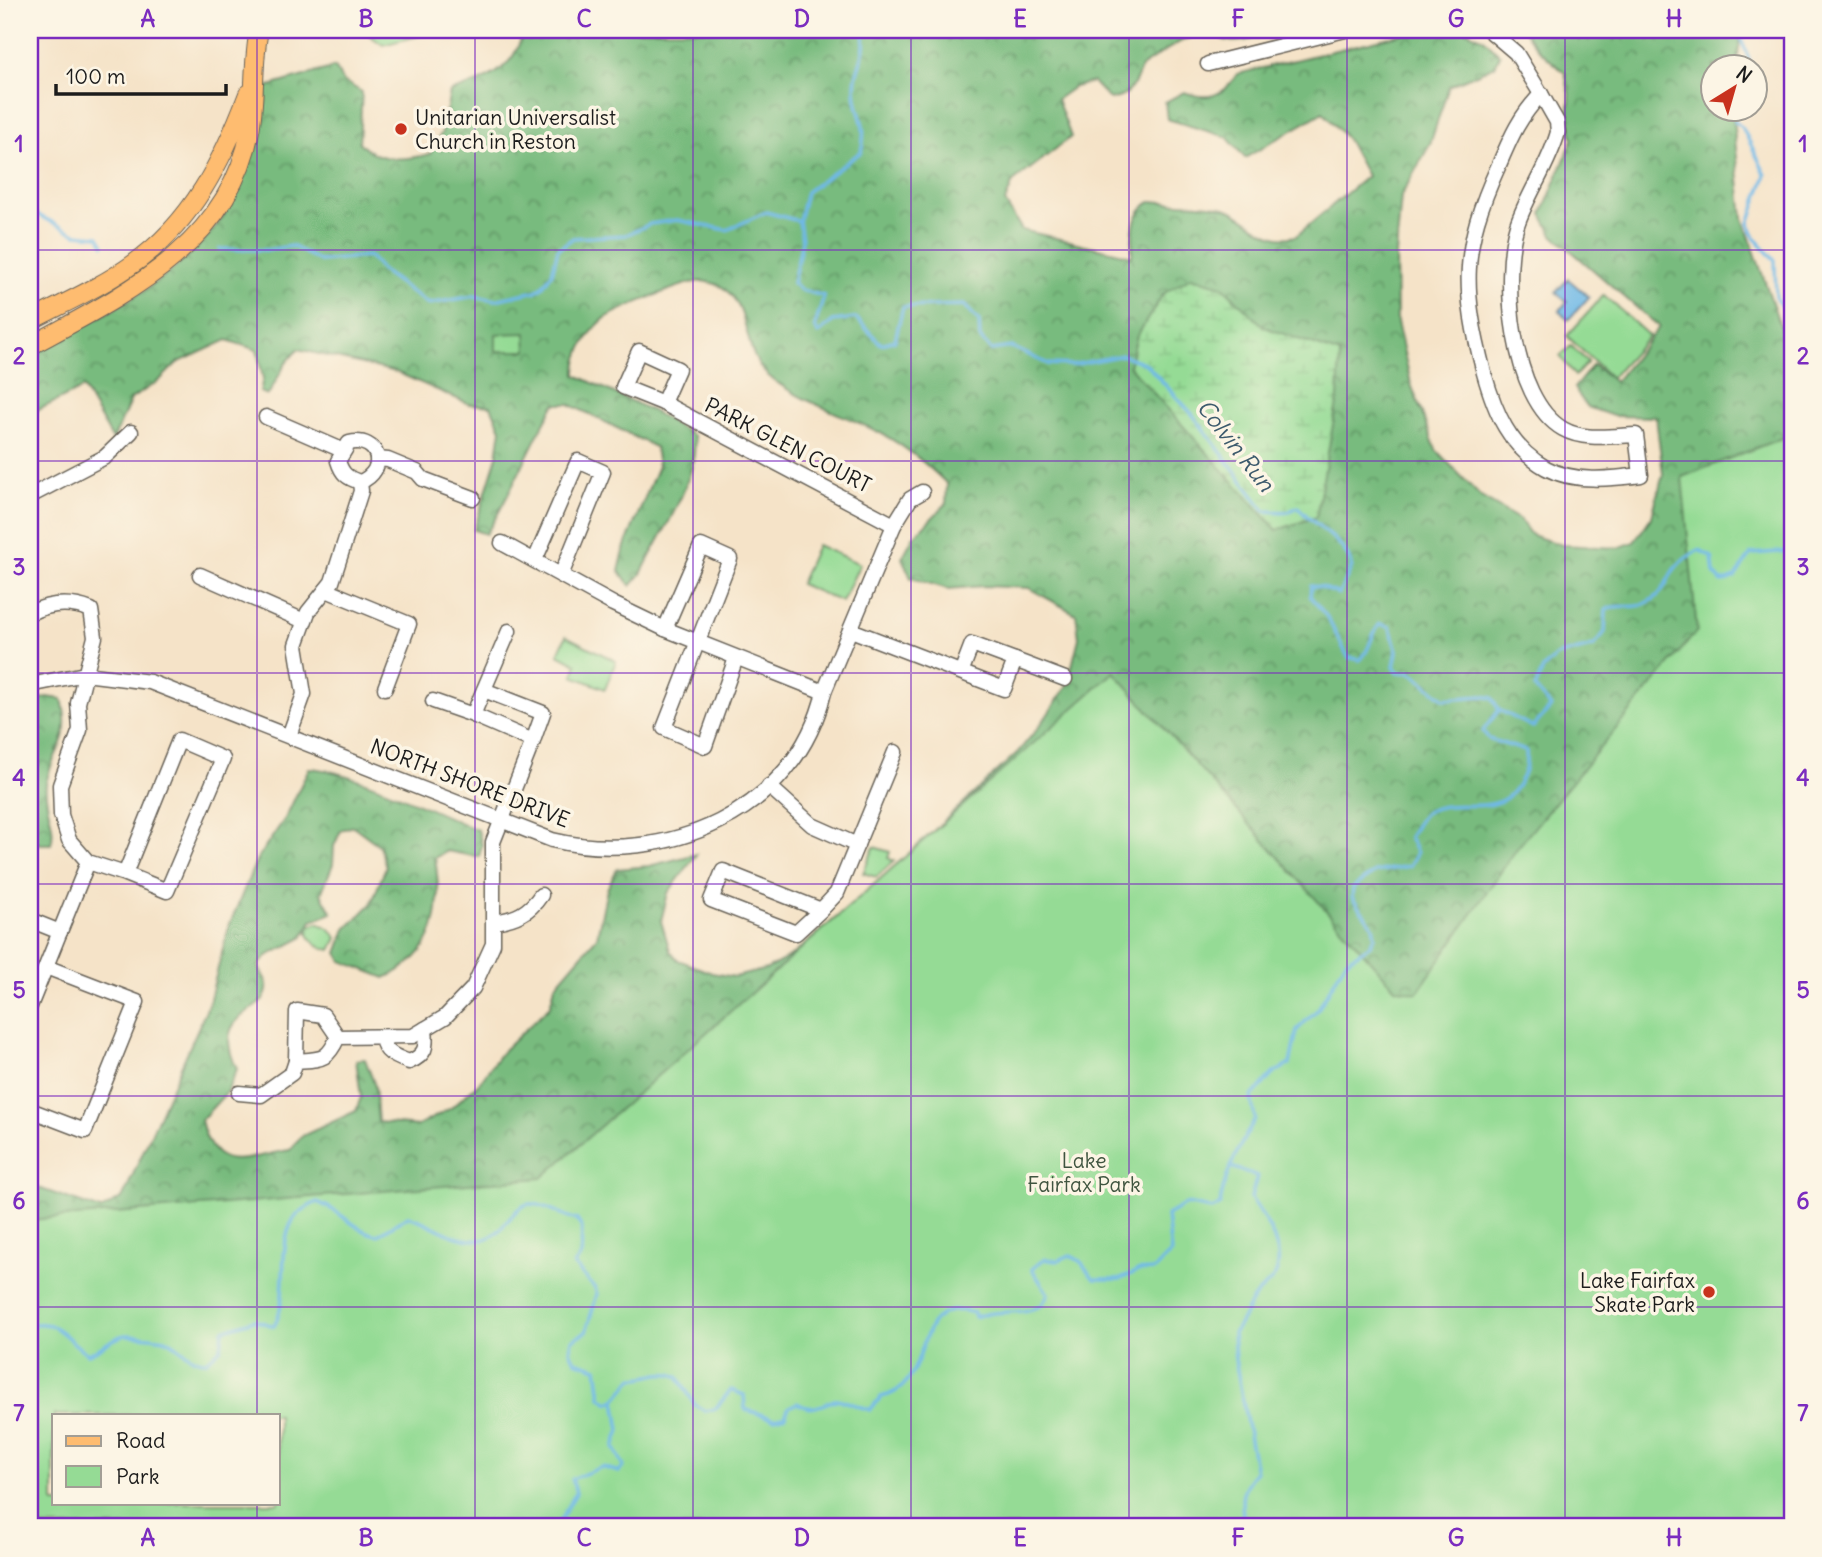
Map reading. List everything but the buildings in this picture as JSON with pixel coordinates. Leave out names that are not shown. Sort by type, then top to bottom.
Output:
[{"type":"main road","points":[[30,346],[129,291],[177,257],[215,212],[235,177],[250,132],[260,30]]},
{"type":"main road","points":[[30,321],[134,264],[175,226],[215,170],[254,78]]},
{"type":"street","points":[[1208,64],[1290,36],[1345,30]]},
{"type":"street","points":[[1489,30],[1516,53],[1541,94],[1557,122],[1558,132],[1517,226],[1508,275],[1511,323],[1530,388],[1556,424],[1574,433],[1586,436],[1636,435],[1640,475],[1577,478],[1546,468],[1532,458],[1519,447],[1499,421],[1481,360],[1468,309],[1468,270],[1475,223],[1520,118],[1541,94]]},
{"type":"street","name":"PARK GLEN COURT","points":[[663,403],[894,525]]},
{"type":"street","points":[[266,417],[342,450]]},
{"type":"street","points":[[31,492],[105,457],[131,432]]},
{"type":"street","points":[[359,441],[369,444],[377,459],[374,472],[360,482],[341,471],[338,461],[342,450],[349,443],[359,441]]},
{"type":"street","points":[[377,459],[388,460],[417,472],[423,479],[473,498]]},
{"type":"street","points":[[535,560],[578,461],[603,472],[562,573]]},
{"type":"street","points":[[289,736],[304,694],[296,645],[304,621],[326,590],[361,491],[360,482]]},
{"type":"street","name":"NORTH SHORE DRIVE","points":[[30,685],[85,674],[150,682],[503,821],[575,845],[610,849],[647,847],[695,834],[717,824],[738,812],[769,786],[807,736],[820,711],[824,692],[894,525],[910,499],[922,492]]},
{"type":"street","points":[[502,543],[562,573],[613,604],[665,629],[824,692]]},
{"type":"street","points":[[665,629],[701,546],[730,559],[664,729],[705,746],[736,658]]},
{"type":"street","points":[[200,575],[304,621]]},
{"type":"street","points":[[326,590],[409,624],[385,688]]},
{"type":"street","points":[[30,613],[58,604],[76,604],[91,610],[95,637],[78,703],[80,730],[60,785],[61,815],[69,840],[89,862],[167,891],[223,759],[179,740],[125,874]]},
{"type":"street","points":[[851,630],[962,670],[1004,689],[1015,660]]},
{"type":"street","points":[[473,715],[509,631]]},
{"type":"street","points":[[962,670],[972,644],[1065,679]]},
{"type":"street","points":[[338,1037],[413,1036],[445,1017],[473,988],[493,944],[491,860],[494,842],[543,713],[484,690]]},
{"type":"street","points":[[433,701],[533,741]]},
{"type":"street","points":[[821,910],[723,871],[711,900],[796,933],[821,910],[837,892],[895,752]]},
{"type":"street","points":[[769,786],[812,825],[857,845]]},
{"type":"street","points":[[30,1003],[89,862]]},
{"type":"street","points":[[494,922],[522,915],[534,906],[541,895]]},
{"type":"street","points":[[30,920],[60,932]]},
{"type":"street","points":[[30,1111],[85,1131],[137,1002],[46,967]]},
{"type":"street","points":[[239,1093],[261,1095],[292,1073],[296,1061],[297,1011],[323,1015],[338,1037]]},
{"type":"street","points":[[382,1038],[383,1045],[392,1055],[409,1062],[421,1057],[427,1046],[425,1029]]},
{"type":"street","points":[[296,1061],[321,1059],[330,1054],[338,1037]]},
{"type":"green space","points":[[362,30],[442,30],[383,45]]},
{"type":"green space","points":[[523,30],[1270,30],[1251,40],[1226,40],[1209,34],[1192,37],[1141,67],[1134,84],[1121,97],[1115,99],[1109,99],[1093,82],[1074,87],[1057,99],[1071,137],[1013,182],[1005,202],[1022,230],[1132,256],[1136,218],[1152,201],[1221,207],[1237,213],[1268,234],[1286,238],[1296,236],[1367,176],[1347,139],[1323,112],[1245,158],[1227,137],[1167,119],[1165,102],[1184,92],[1201,96],[1215,95],[1227,87],[1237,74],[1419,30],[1465,30],[1484,39],[1500,55],[1495,66],[1449,86],[1430,144],[1401,196],[1396,254],[1397,322],[1411,384],[1436,450],[1481,497],[1520,520],[1531,535],[1562,545],[1618,548],[1634,542],[1652,516],[1663,474],[1656,417],[1613,416],[1587,407],[1574,388],[1593,365],[1615,382],[1659,327],[1553,235],[1542,214],[1573,139],[1568,118],[1570,97],[1565,73],[1539,50],[1523,30],[1741,30],[1739,52],[1700,52],[1700,122],[1733,122],[1743,218],[1784,337],[1792,373],[1792,457],[1689,823],[585,1521],[30,1527],[30,1185],[101,1210],[123,1197],[208,1006],[229,926],[257,859],[286,817],[309,768],[327,770],[370,784],[478,830],[482,845],[479,857],[446,851],[435,858],[438,895],[433,928],[416,957],[385,978],[342,961],[337,953],[346,929],[371,904],[386,867],[380,846],[353,826],[341,830],[334,846],[333,864],[321,894],[332,913],[312,921],[302,938],[267,956],[259,965],[267,985],[266,995],[234,1024],[230,1034],[230,1049],[237,1069],[227,1092],[201,1120],[214,1151],[234,1160],[290,1150],[302,1136],[356,1111],[361,1097],[356,1060],[365,1059],[375,1086],[378,1122],[418,1126],[451,1108],[479,1083],[501,1053],[550,1006],[555,986],[597,937],[607,889],[617,869],[649,866],[697,854],[668,893],[661,921],[670,951],[678,960],[712,973],[735,977],[767,969],[791,956],[883,878],[1018,752],[1067,686],[1079,638],[1076,614],[1029,588],[984,586],[948,589],[911,578],[902,558],[913,537],[946,504],[947,484],[921,460],[891,439],[806,400],[771,378],[754,356],[739,307],[732,296],[713,283],[702,281],[688,284],[609,316],[592,331],[576,367],[576,375],[652,411],[694,436],[694,453],[685,488],[641,574],[631,586],[619,571],[625,546],[658,466],[655,447],[569,404],[555,404],[486,534],[474,530],[497,456],[501,429],[491,406],[469,404],[396,372],[298,349],[286,363],[268,395],[260,392],[263,378],[257,350],[227,340],[177,363],[160,380],[131,399],[113,440],[83,388],[30,414],[30,355],[133,298],[180,263],[220,221],[235,195],[258,138],[265,109],[266,87],[335,67],[343,81],[362,92],[359,143],[375,154],[402,158],[430,154],[442,132],[450,92],[487,78],[506,65],[519,44]]},
{"type":"green space","points":[[1191,277],[1222,286],[1264,327],[1340,354],[1338,398],[1316,517],[1277,530],[1129,366],[1137,336],[1163,294]]},
{"type":"green space","points":[[1604,295],[1649,336],[1611,378],[1567,336]]},
{"type":"green space","points":[[526,333],[527,351],[496,351],[496,334]]},
{"type":"green space","points":[[1571,346],[1588,362],[1575,376],[1560,356]]},
{"type":"green space","name":"Lake Fairfax Park","points":[[1792,434],[1792,1527],[30,1527],[30,1220],[542,1178],[1114,672],[1395,988],[1417,993],[1518,847],[1697,631],[1682,477]]},
{"type":"green space","points":[[817,545],[860,564],[842,602],[800,584]]},
{"type":"green space","points":[[566,636],[616,661],[605,689],[573,676],[577,664],[558,654]]},
{"type":"green space","points":[[46,697],[62,699],[65,726],[46,784],[46,800],[52,829],[51,844],[39,844],[30,835],[30,702]]},
{"type":"green space","points":[[874,847],[890,852],[888,858],[894,861],[876,877],[863,873]]},
{"type":"green space","points":[[317,923],[329,928],[337,938],[331,950],[316,945],[309,937],[310,926]]},
{"type":"water","points":[[1568,279],[1589,297],[1568,320],[1559,311],[1567,302],[1556,292]]},
{"type":"waterway","name":"Colvin Run","points":[[861,30],[864,45],[855,81],[857,105],[863,125],[861,152],[806,192],[799,221],[802,240],[793,283],[801,290],[824,296],[815,326],[818,334],[833,321],[856,318],[881,344],[895,340],[903,307],[964,305],[979,321],[980,338],[991,350],[1012,347],[1048,364],[1072,365],[1123,355],[1146,364],[1193,415],[1265,511],[1288,512],[1298,507],[1336,541],[1348,556],[1352,566],[1339,594],[1311,586],[1310,596],[1327,617],[1348,657],[1360,660],[1380,624],[1390,627],[1397,651],[1394,667],[1398,673],[1411,672],[1444,699],[1482,696],[1492,698],[1499,710],[1533,727],[1551,707],[1535,688],[1543,669],[1556,656],[1594,646],[1605,632],[1606,609],[1639,606],[1651,600],[1661,592],[1679,564],[1699,550],[1712,557],[1714,573],[1722,582],[1735,577],[1751,554],[1792,551]]},
{"type":"waterway","points":[[1739,30],[1746,52]]},
{"type":"waterway","points":[[1735,122],[1743,129],[1766,175],[1749,223],[1755,238],[1775,261],[1776,299],[1792,321]]},
{"type":"waterway","points":[[30,211],[76,234],[99,236],[104,245]]},
{"type":"waterway","points":[[220,249],[267,250],[292,246],[320,261],[369,256],[382,271],[428,304],[475,296],[495,300],[536,291],[552,273],[558,249],[573,238],[626,235],[650,224],[677,220],[727,230],[766,212],[799,221]]},
{"type":"waterway","name":"Colvin Run","points":[[30,1325],[40,1324],[56,1328],[88,1354],[118,1337],[130,1335],[165,1339],[195,1359],[207,1361],[221,1348],[223,1330],[254,1320],[274,1326],[282,1300],[284,1252],[291,1224],[300,1212],[317,1202],[363,1230],[378,1235],[408,1216],[470,1240],[489,1238],[518,1209],[531,1204],[577,1220],[582,1228],[581,1256],[574,1265],[595,1288],[597,1294],[586,1332],[572,1340],[570,1351],[575,1361],[597,1368],[601,1397],[608,1403],[615,1400],[633,1378],[672,1374],[678,1377],[695,1405],[705,1411],[715,1409],[731,1390],[744,1395],[745,1409],[774,1419],[785,1416],[789,1407],[797,1403],[813,1407],[838,1399],[870,1410],[881,1397],[899,1390],[910,1377],[930,1329],[939,1317],[953,1311],[974,1313],[975,1317],[1025,1311],[1042,1305],[1048,1294],[1032,1269],[1044,1259],[1057,1261],[1070,1255],[1081,1262],[1094,1279],[1121,1279],[1138,1271],[1154,1270],[1171,1253],[1167,1215],[1186,1204],[1212,1209],[1220,1205],[1229,1172],[1255,1119],[1251,1097],[1274,1073],[1290,1064],[1297,1030],[1318,1009],[1346,961],[1369,946],[1375,936],[1373,926],[1352,898],[1353,888],[1375,872],[1410,866],[1417,853],[1409,837],[1428,811],[1439,807],[1498,802],[1508,796],[1520,781],[1526,766],[1526,751],[1489,739],[1483,731],[1499,710]]},
{"type":"waterway","points":[[1231,1167],[1257,1176],[1251,1198],[1272,1235],[1278,1255],[1275,1275],[1258,1292],[1233,1333],[1235,1359],[1256,1472],[1244,1490],[1244,1525],[1241,1527]]},
{"type":"waterway","points":[[556,1527],[576,1493],[572,1479],[602,1467],[619,1472],[624,1466],[614,1447],[620,1430],[615,1400]]},
{"type":"place","name":"Unitarian Universalist Church in Reston","points":[[401,129]]},
{"type":"place","name":"Lake Fairfax Skate Park","points":[[1709,1292]]}]
